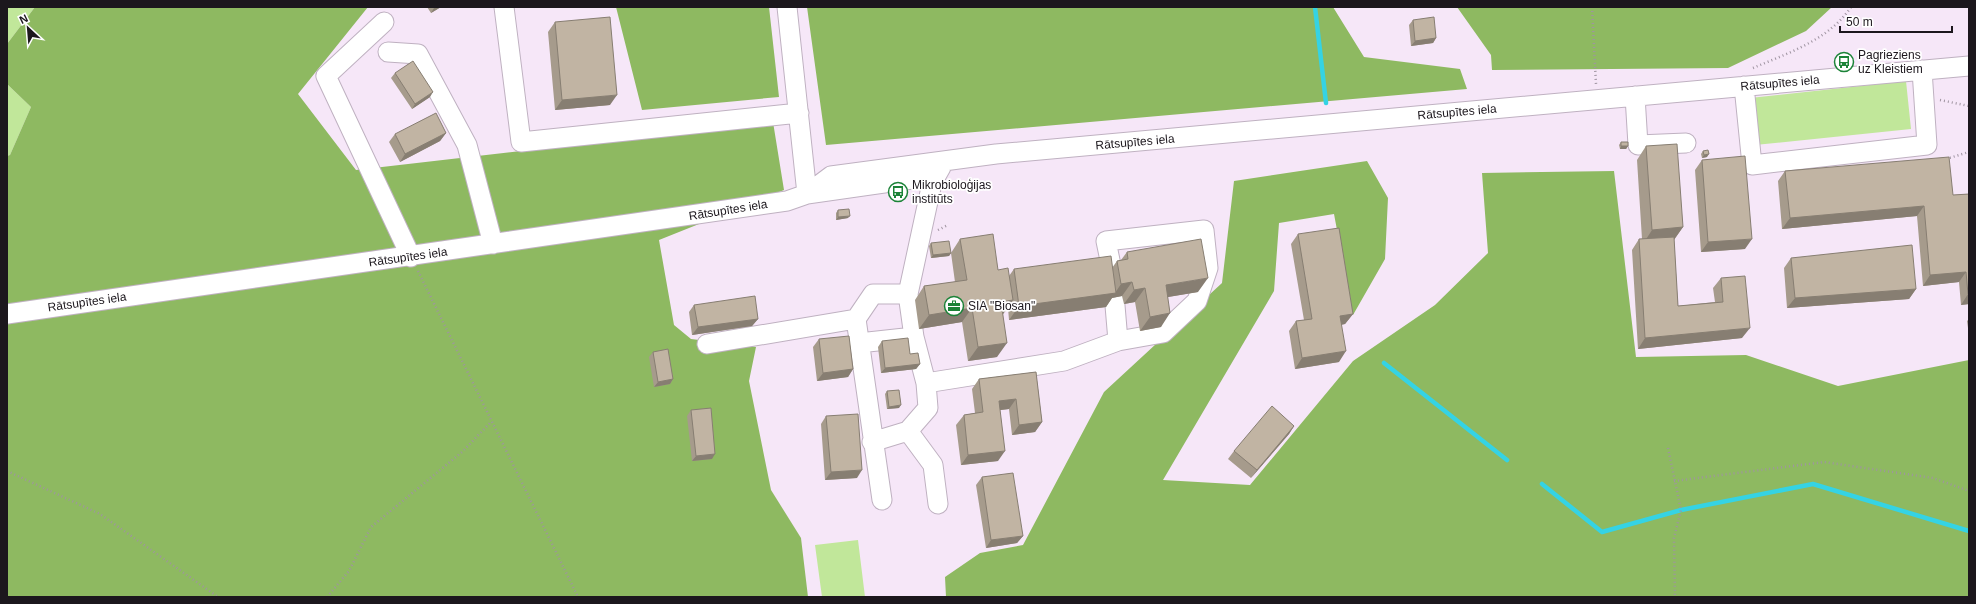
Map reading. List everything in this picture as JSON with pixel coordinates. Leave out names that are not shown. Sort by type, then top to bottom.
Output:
[{"type":"street","points":[[504,7],[521,142],[799,113]]},
{"type":"street","points":[[787,7],[807,194]]},
{"type":"street","points":[[384,22],[326,76],[411,257]]},
{"type":"street","points":[[388,52],[418,54],[467,145],[493,244]]},
{"type":"street","name":"Rātsupītes iela","points":[[7,314],[411,257],[787,201],[807,194],[831,176],[996,154],[1635,96],[1746,78],[1922,70],[1969,66]]},
{"type":"street","points":[[1746,78],[1752,165],[1927,145],[1922,70]]},
{"type":"street","points":[[1635,96],[1638,145],[1686,143]]},
{"type":"street","points":[[872,442],[908,431],[928,408],[926,383],[914,337],[908,294],[932,183],[937,172],[946,161]]},
{"type":"street","points":[[926,383],[1064,361],[1118,340],[1163,333],[1198,301],[1208,268],[1204,230],[1106,241],[1112,270],[1118,340]]},
{"type":"street","points":[[882,500],[872,442],[856,319],[874,294],[908,294]]},
{"type":"street","points":[[707,344],[856,319]]},
{"type":"street","points":[[859,343],[914,337]]},
{"type":"street","points":[[908,431],[933,465],[938,504]]},
{"type":"path","points":[[1592,7],[1597,99]]},
{"type":"path","points":[[1746,78],[1832,29],[1851,7]]},
{"type":"path","points":[[1924,98],[1969,106]]},
{"type":"path","points":[[1927,145],[1943,160],[1969,152]]},
{"type":"path","points":[[411,257],[578,597]]},
{"type":"path","points":[[328,597],[349,571],[371,526],[462,452],[491,422]]},
{"type":"path","points":[[1668,448],[1681,510],[1674,538],[1676,597]]},
{"type":"path","points":[[1674,480],[1824,462],[1934,478],[1969,491]]},
{"type":"path","points":[[7,471],[100,514],[218,597]]},
{"type":"green space","points":[[7,7],[35,7],[7,44]]},
{"type":"green space","points":[[35,7],[368,7],[298,94],[356,170],[773,122],[784,190],[659,240],[674,325],[691,339],[756,347],[749,381],[771,490],[801,538],[808,597],[7,597],[7,156],[10,155],[31,107],[7,84],[7,44]]},
{"type":"green space","points":[[616,7],[769,7],[779,97],[642,110]]},
{"type":"green space","points":[[807,7],[1333,7],[1364,57],[1460,69],[1467,89],[826,145]]},
{"type":"green space","points":[[1457,7],[1832,7],[1806,31],[1728,68],[1492,70],[1491,55]]},
{"type":"green space","points":[[1906,81],[1911,129],[1755,145],[1750,98]]},
{"type":"green space","points":[[7,84],[31,107],[10,155],[7,156]]},
{"type":"green space","points":[[1367,161],[1388,198],[1385,259],[1353,315],[1334,214],[1279,223],[1274,291],[1163,480],[1250,485],[1353,361],[1435,305],[1488,253],[1482,173],[1614,171],[1636,357],[1746,355],[1838,386],[1969,360],[1969,597],[946,597],[945,577],[980,553],[1023,545],[1104,392],[1222,283],[1234,181]]},
{"type":"green space","points":[[858,540],[865,597],[822,597],[815,545]]},
{"type":"building","points":[[610,17],[617,95],[562,100],[555,22]]},
{"type":"building","points":[[1434,17],[1436,38],[1415,41],[1413,20]]},
{"type":"building","points":[[413,61],[433,92],[415,104],[395,73]]},
{"type":"building","points":[[436,113],[446,133],[405,154],[395,134]]},
{"type":"building","points":[[1621,142],[1628,142],[1628,146],[1621,146]]},
{"type":"building","points":[[1677,144],[1683,227],[1652,230],[1646,146]]},
{"type":"building","points":[[1708,150],[1709,154],[1704,155],[1703,151]]},
{"type":"building","points":[[1745,156],[1752,239],[1708,242],[1702,160]]},
{"type":"building","points":[[1949,157],[1953,195],[1969,194],[1969,294],[1966,272],[1930,275],[1924,206],[1790,218],[1785,171]]},
{"type":"building","points":[[849,209],[850,216],[838,217],[838,210]]},
{"type":"building","points":[[1339,228],[1353,314],[1340,316],[1346,351],[1302,358],[1296,321],[1312,319],[1298,234]]},
{"type":"building","points":[[993,234],[998,270],[1008,268],[1013,300],[1001,302],[1007,343],[978,347],[972,308],[929,315],[924,286],[967,280],[960,239]]},
{"type":"building","points":[[1674,237],[1678,306],[1723,302],[1721,278],[1745,276],[1750,328],[1645,338],[1639,239]]},
{"type":"building","points":[[1201,239],[1208,278],[1166,285],[1170,313],[1150,317],[1145,288],[1134,290],[1132,282],[1121,284],[1117,261],[1128,259],[1127,252]]},
{"type":"building","points":[[949,241],[951,253],[933,255],[931,243]]},
{"type":"building","points":[[1912,245],[1916,289],[1795,298],[1791,258]]},
{"type":"building","points":[[1111,256],[1116,293],[1019,306],[1014,269]]},
{"type":"building","points":[[755,296],[758,319],[698,327],[694,305]]},
{"type":"building","points":[[849,336],[853,369],[823,373],[819,339]]},
{"type":"building","points":[[908,338],[910,354],[918,353],[920,364],[885,368],[882,341]]},
{"type":"building","points":[[668,349],[673,379],[658,382],[653,352]]},
{"type":"building","points":[[1036,372],[1042,422],[1019,425],[1016,399],[999,401],[1005,451],[968,455],[964,415],[983,412],[979,379]]},
{"type":"building","points":[[899,390],[901,405],[889,407],[887,391]]},
{"type":"building","points":[[1272,406],[1294,426],[1257,470],[1234,451]]},
{"type":"building","points":[[711,408],[715,454],[696,456],[691,410]]},
{"type":"building","points":[[858,414],[862,470],[831,472],[826,416]]},
{"type":"building","points":[[1013,473],[1023,536],[991,540],[982,477]]},
{"type":"waterway","points":[[1315,7],[1326,103]]},
{"type":"waterway","points":[[1384,363],[1507,460]]},
{"type":"waterway","points":[[1542,484],[1602,532],[1681,510],[1813,484],[1969,531]]},
{"type":"place","name":"Pagrieziens uz Kleistiem","points":[[1844,62]]},
{"type":"place","name":"Mikrobioloģijas institūts","points":[[898,192]]},
{"type":"place","name":"SIA \"Biosan\"","points":[[954,306]]}]
